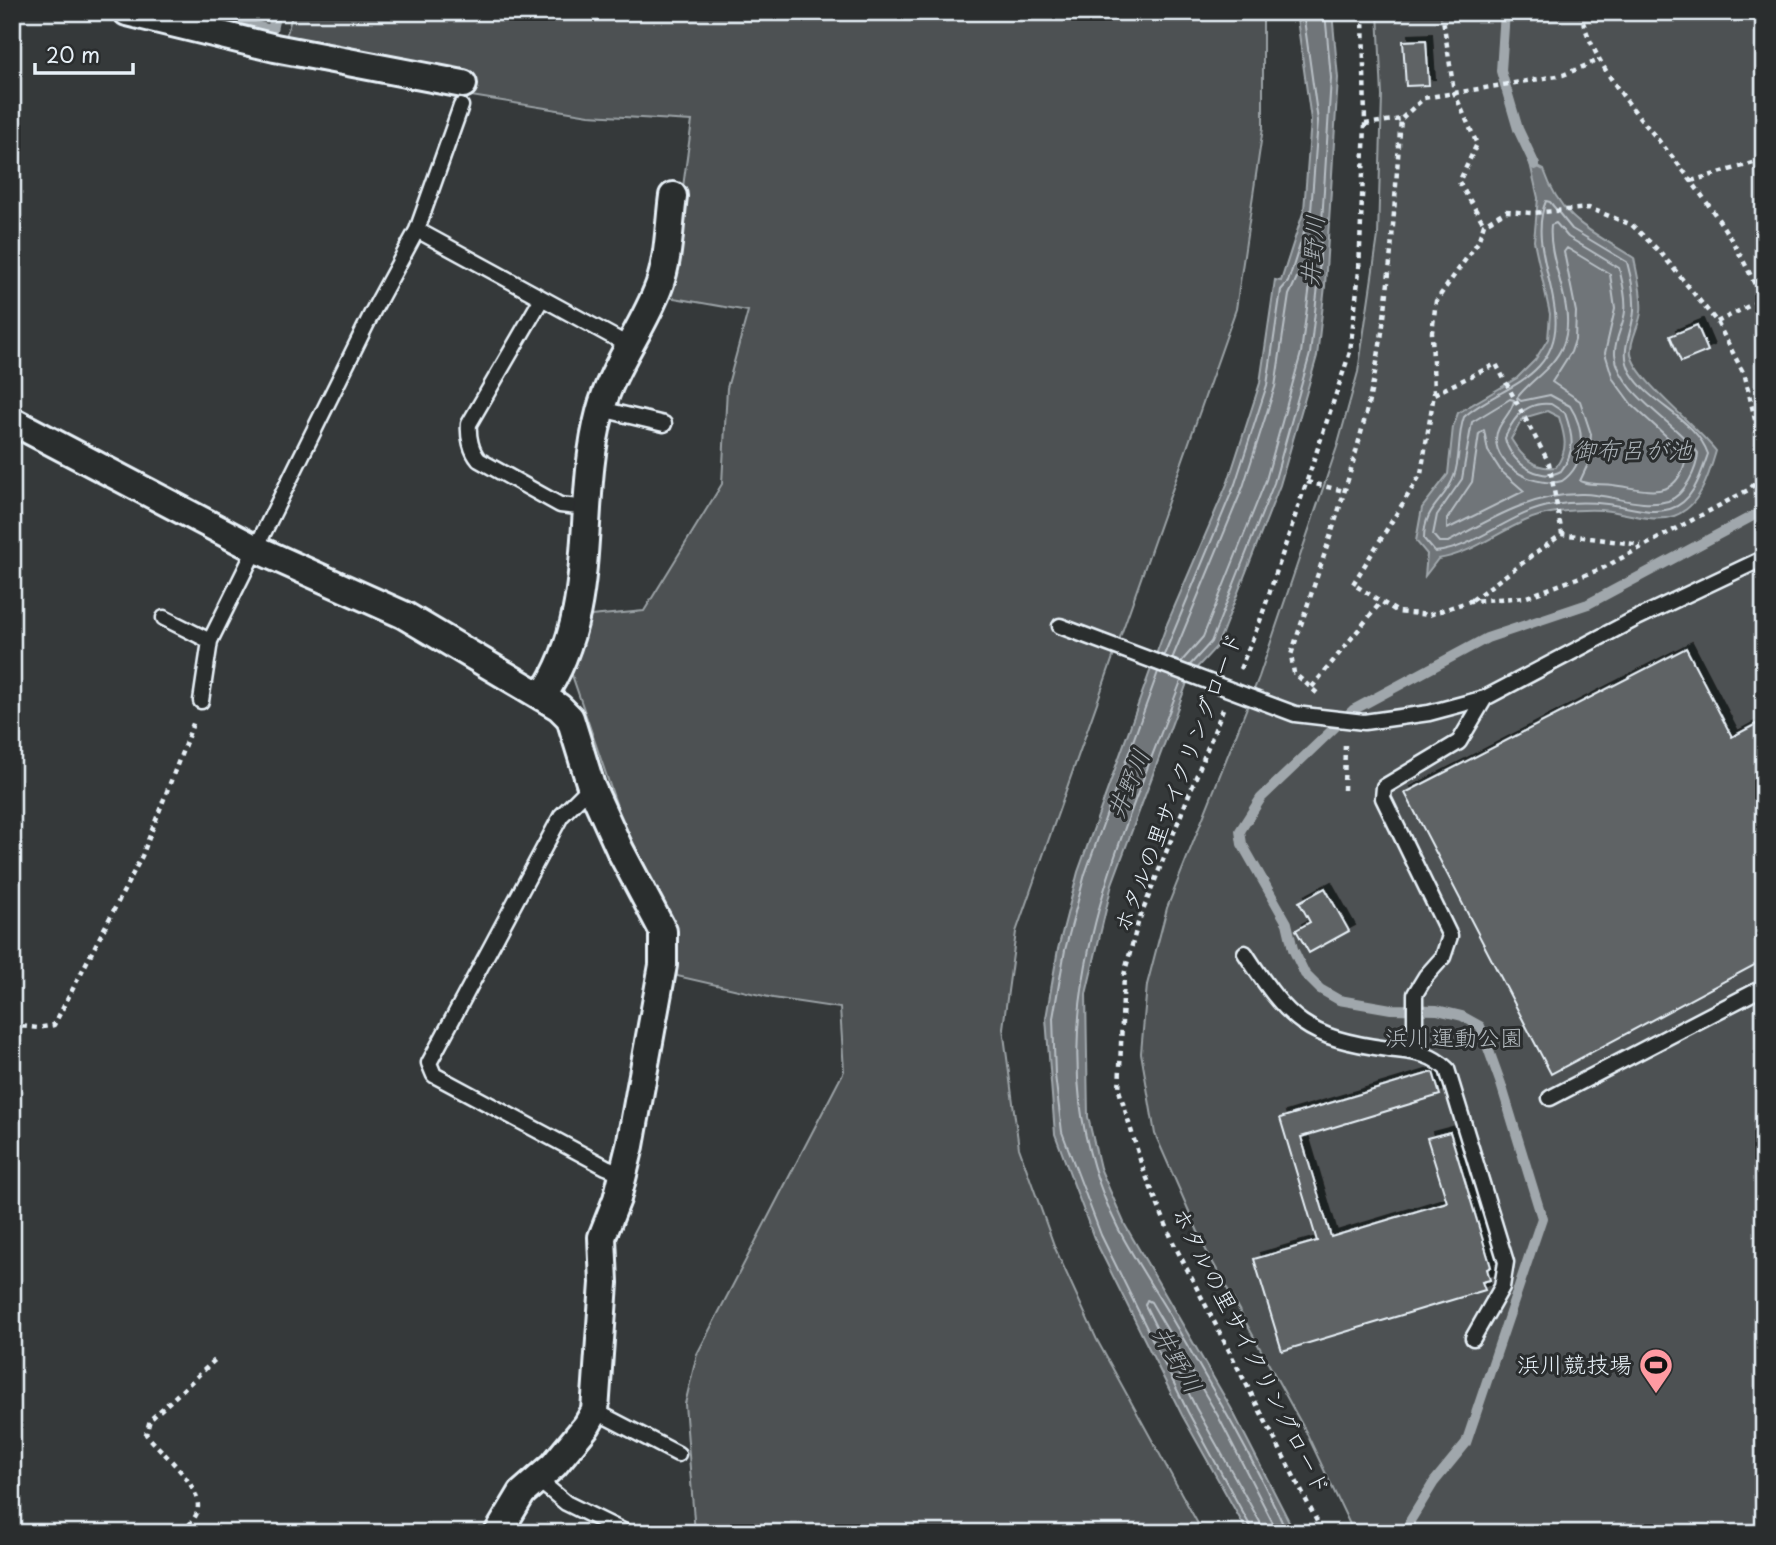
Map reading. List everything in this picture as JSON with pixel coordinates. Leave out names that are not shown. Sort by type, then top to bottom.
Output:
[{"type":"street","points":[[127,12],[462,95]]},
{"type":"street","points":[[542,697],[561,663],[585,572],[587,508],[601,409],[628,345],[659,285],[673,196]]},
{"type":"street","points":[[12,421],[254,548],[404,615],[559,706],[570,718],[591,786],[663,931],[663,965],[624,1174],[602,1237],[604,1283],[595,1411],[554,1465],[522,1493],[498,1533]]},
{"type":"lane","points":[[201,701],[210,641],[254,548],[417,230],[462,95]]},
{"type":"lane","points":[[417,230],[541,300],[628,345]]},
{"type":"lane","points":[[541,300],[469,424],[473,454],[491,467],[561,505],[587,508]]},
{"type":"lane","points":[[601,409],[664,424]]},
{"type":"lane","points":[[1060,626],[1295,714],[1364,722],[1429,713],[1485,698],[1633,620],[1764,558]]},
{"type":"lane","points":[[164,618],[210,641]]},
{"type":"lane","points":[[1415,1052],[1415,994],[1443,957],[1450,936],[1383,798],[1384,787],[1459,742],[1485,698]]},
{"type":"lane","points":[[591,786],[561,816],[429,1063],[434,1074],[606,1167],[624,1174]]},
{"type":"lane","points":[[1245,953],[1281,1006],[1308,1028],[1359,1045],[1430,1055],[1439,1060],[1451,1077],[1506,1262],[1502,1286],[1473,1338]]},
{"type":"lane","points":[[1550,1098],[1764,987]]},
{"type":"lane","points":[[595,1411],[678,1454]]},
{"type":"lane","points":[[537,1479],[566,1503],[627,1533]]},
{"type":"path","name":"ホタルの里サイクリングロード","points":[[1239,672],[1260,621],[1350,352],[1359,271],[1365,124],[1363,12]]},
{"type":"path","points":[[1442,12],[1454,92],[1477,144],[1460,182],[1484,224]]},
{"type":"path","points":[[1580,12],[1599,60],[1625,99],[1691,181],[1744,263],[1764,308]]},
{"type":"path","points":[[1365,124],[1401,119],[1424,98],[1563,75],[1599,60]]},
{"type":"path","points":[[1294,673],[1291,655],[1344,491],[1370,394],[1382,333],[1401,119]]},
{"type":"path","points":[[1691,181],[1761,161],[1764,170]]},
{"type":"path","points":[[1764,459],[1745,376],[1717,323],[1661,253],[1632,225],[1589,208],[1532,213],[1506,211],[1484,224],[1478,242],[1436,302],[1432,331],[1434,394],[1421,474],[1353,584],[1398,612],[1429,615],[1470,601],[1527,597],[1567,584],[1750,489],[1764,473]]},
{"type":"path","points":[[1717,323],[1761,300]]},
{"type":"path","points":[[1434,394],[1496,364],[1549,463],[1562,534]]},
{"type":"path","points":[[1307,482],[1344,491]]},
{"type":"path","points":[[1470,601],[1562,534],[1642,545]]},
{"type":"path","points":[[1312,687],[1381,602]]},
{"type":"path","name":"ホタルの里サイクリングロード","points":[[1228,697],[1138,923],[1124,975],[1119,1090],[1142,1166],[1174,1242],[1323,1533]]},
{"type":"path","points":[[12,1025],[38,1028],[54,1025],[142,856],[201,701]]},
{"type":"path","points":[[182,1533],[197,1514],[198,1498],[190,1483],[146,1434],[150,1420],[216,1359]]},
{"type":"green space","points":[[293,12],[1263,12],[1263,128],[1236,309],[1016,932],[1003,1028],[1019,1148],[1055,1248],[1097,1340],[1203,1533],[695,1533],[685,1404],[697,1354],[844,1071],[840,1008],[773,998],[677,976],[677,931],[621,818],[571,672],[591,616],[644,611],[722,484],[727,388],[748,311],[668,297],[692,121],[589,115],[278,65]]},
{"type":"green space","name":"浜川運動公園","points":[[1378,12],[1764,12],[1764,1533],[1354,1533],[1306,1432],[1206,1250],[1155,1134],[1141,1053],[1147,985],[1167,908],[1259,677],[1338,444],[1358,372],[1378,236],[1382,96]]},
{"type":"water","name":"井野川","points":[[1296,12],[1332,12],[1338,78],[1325,286],[1317,356],[1280,485],[1217,646],[1190,675],[1112,884],[1086,994],[1088,1117],[1100,1168],[1125,1225],[1231,1408],[1295,1533],[1248,1533],[1182,1415],[1094,1238],[1055,1134],[1046,1018],[1058,949],[1078,872],[1167,624],[1228,482],[1260,383],[1275,280],[1281,281],[1304,210],[1311,120]]},
{"type":"water","name":"御布呂が池","points":[[1530,163],[1544,170],[1551,188],[1569,213],[1591,232],[1634,258],[1641,305],[1631,349],[1635,364],[1655,389],[1716,451],[1697,498],[1683,512],[1674,516],[1650,518],[1590,509],[1541,515],[1511,527],[1468,550],[1438,559],[1425,576],[1427,554],[1416,541],[1422,508],[1448,474],[1453,427],[1458,413],[1517,378],[1535,360],[1548,339],[1550,314],[1534,241],[1538,198]],"holes":[[[1547,411],[1559,417],[1565,443],[1556,467],[1541,466],[1529,461],[1511,439],[1523,418]]]},
{"type":"building","points":[[1426,40],[1429,85],[1406,86],[1403,41]]},
{"type":"building","points":[[1697,325],[1708,351],[1681,362],[1670,336]]},
{"type":"building","points":[[1686,648],[1732,737],[1764,720],[1764,960],[1551,1074],[1405,793]]},
{"type":"building","points":[[1325,888],[1349,931],[1309,953],[1296,930],[1310,922],[1299,902]]},
{"type":"building","points":[[1433,1072],[1440,1095],[1301,1137],[1331,1237],[1447,1202],[1427,1138],[1450,1132],[1491,1267],[1487,1269],[1490,1280],[1482,1282],[1485,1290],[1282,1351],[1254,1259],[1317,1241],[1280,1118]]},
{"type":"waterway","points":[[193,12],[272,30],[276,12]]},
{"type":"waterway","points":[[1505,12],[1501,71],[1518,129],[1535,165]]},
{"type":"waterway","points":[[1410,1533],[1410,1521],[1434,1482],[1466,1443],[1542,1218],[1501,1084],[1480,1026],[1462,1016],[1437,1010],[1391,1009],[1339,1000],[1320,989],[1305,974],[1293,949],[1287,923],[1242,844],[1240,831],[1261,798],[1353,710],[1487,638],[1588,604],[1764,510]]},
{"type":"place","name":"浜川競技場","points":[[1656,1395]]}]
